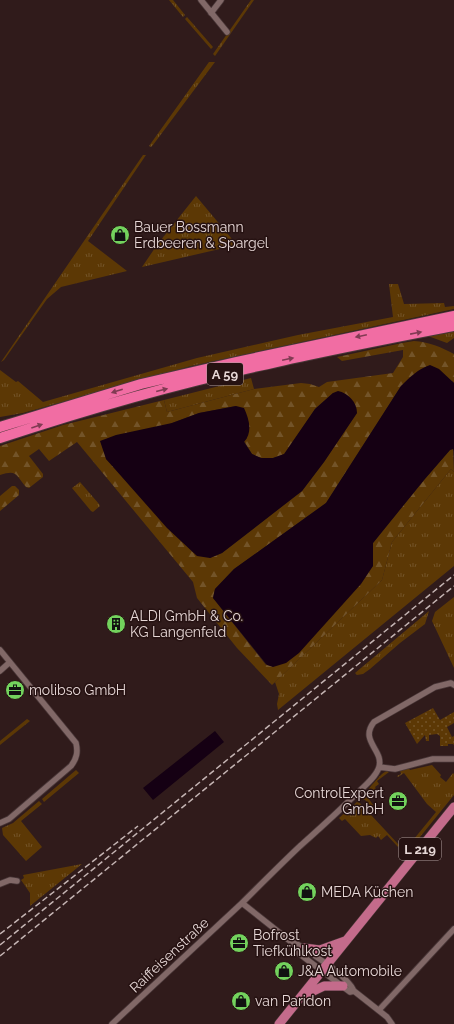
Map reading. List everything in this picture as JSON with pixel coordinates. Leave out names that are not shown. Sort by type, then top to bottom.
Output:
[{"type":"highway","name":"A 59","points":[[0,427],[141,384],[454,316]]},
{"type":"highway","name":"A 59","points":[[0,438],[52,421],[146,394],[236,371],[454,326]]},
{"type":"highway","points":[[0,421],[45,413]]},
{"type":"main road","name":"L 219","points":[[280,1024],[454,807]]},
{"type":"main road","points":[[304,948],[320,950],[346,940]]},
{"type":"main road","points":[[300,998],[324,986],[343,986]]},
{"type":"street","points":[[201,0],[227,32]]},
{"type":"street","points":[[212,13],[221,0]]},
{"type":"street","points":[[0,650],[76,743],[78,750],[76,760],[71,766],[9,819],[0,823]]},
{"type":"street","points":[[0,671],[10,662]]},
{"type":"street","points":[[454,685],[451,683],[435,687],[374,722],[370,728],[370,740],[379,758],[380,767],[395,769],[432,759],[454,759]]},
{"type":"street","name":"Raiffeisenstraße","points":[[112,1024],[242,903],[300,846],[315,834],[368,783],[380,767]]},
{"type":"street","points":[[0,884],[10,880],[17,881]]},
{"type":"street","points":[[242,903],[290,942],[304,948],[350,992],[354,991]]},
{"type":"street","points":[[379,1010],[454,929]]},
{"type":"street","points":[[290,942],[294,950],[352,987],[354,991],[387,1017],[392,1024]]},
{"type":"green space","points":[[169,0],[173,0],[185,15],[183,17]]},
{"type":"green space","points":[[251,0],[254,0],[215,56],[213,54]]},
{"type":"green space","points":[[187,17],[213,47],[211,49],[185,19]]},
{"type":"green space","points":[[209,62],[215,62],[153,145],[151,147],[149,146]]},
{"type":"green space","points":[[143,155],[146,155],[88,241],[127,271],[61,287],[47,299],[4,360],[1,362]]},
{"type":"green space","points":[[196,196],[237,245],[142,267],[157,245]]},
{"type":"green space","points":[[389,284],[398,284],[404,304],[444,303],[445,307],[454,306],[454,309],[191,366],[23,413],[0,417],[0,370],[16,382],[18,381],[43,402],[197,358],[298,335],[393,317]]},
{"type":"green space","points":[[454,331],[454,338],[447,343],[428,336]]},
{"type":"green space","points":[[414,341],[425,342],[454,354],[454,383],[452,381],[401,386],[326,503],[234,569],[215,589],[213,598],[266,665],[373,566],[373,543],[424,480],[450,450],[453,449],[454,472],[451,469],[392,542],[382,580],[272,685],[237,648],[197,598],[193,582],[77,442],[49,461],[39,449],[29,456],[43,474],[43,477],[29,488],[26,487],[16,474],[6,473],[0,475],[0,446],[63,425],[164,400],[167,412],[254,389],[301,383],[319,387],[327,382],[393,373],[403,357],[403,350],[342,361],[337,357]],"holes":[[[333,393],[357,413],[324,462],[302,491],[222,553],[210,558],[106,459],[172,423],[199,413],[236,406],[247,438],[244,441],[252,454],[261,458],[273,458],[285,454],[315,409]]]},
{"type":"green space","points":[[251,378],[254,389],[167,412],[164,400]]},
{"type":"green space","points":[[451,469],[454,472],[454,566],[278,710],[277,704],[279,694],[275,682],[382,580],[392,542]]},
{"type":"green space","points":[[80,482],[100,506],[93,512],[72,488]]},
{"type":"green space","points":[[12,486],[15,486],[19,490],[19,495],[0,511],[0,496]]},
{"type":"green space","points":[[454,597],[454,668],[432,621],[435,612]]},
{"type":"green space","points":[[429,611],[425,624],[363,674],[357,675],[355,673]]},
{"type":"green space","points":[[433,708],[440,720],[454,712],[454,723],[447,727],[452,737],[454,736],[454,745],[448,744],[448,746],[440,746],[440,736],[437,734],[429,735],[429,741],[426,741],[425,735],[417,744],[405,723]]},
{"type":"green space","points":[[27,719],[30,721],[0,745],[0,741]]},
{"type":"green space","points":[[432,765],[441,775],[440,777],[446,782],[453,773],[454,774],[454,795],[407,853],[405,850],[436,812],[427,804],[404,773],[398,777],[397,776],[401,774],[400,770],[408,767],[410,770]]},
{"type":"green space","points":[[76,770],[79,773],[44,802],[42,799]]},
{"type":"green space","points":[[387,771],[389,772],[377,781],[379,784],[375,787],[378,792],[369,799],[377,813],[365,800],[361,798],[378,778]]},
{"type":"green space","points":[[39,801],[42,804],[21,821],[42,847],[26,861],[3,835],[2,828],[13,823]]},
{"type":"green space","points":[[358,801],[399,845],[398,847],[387,835],[381,840],[378,836],[376,838],[370,835],[361,836],[345,819],[342,821],[339,818]]},
{"type":"green space","points":[[82,864],[30,906],[30,893],[21,880],[24,878],[23,875]]},
{"type":"shaded area","points":[[430,365],[439,369],[454,383],[454,451],[453,449],[450,450],[373,543],[373,566],[361,584],[299,653],[286,663],[273,667],[267,665],[213,598],[215,589],[234,569],[326,503],[401,386],[411,376]]},
{"type":"shaded area","points":[[338,391],[348,396],[354,402],[357,413],[324,462],[302,491],[222,553],[210,558],[197,556],[167,528],[106,459],[100,441],[116,435],[172,423],[199,413],[236,406],[244,408],[247,417],[249,430],[247,438],[244,442],[252,454],[261,458],[273,458],[284,454],[315,409],[333,393]]},
{"type":"shaded area","points":[[215,731],[224,742],[153,800],[143,788]]},
{"type":"railway","points":[[0,945],[454,575]]},
{"type":"railway","points":[[0,956],[454,586]]},
{"type":"railway","points":[[0,934],[138,826]]},
{"type":"place","name":"Bauer Bossmann Erdbeeren & Spargel","points":[[120,235]]},
{"type":"place","name":"ALDI GmbH & Co. KG Langenfeld","points":[[116,624]]},
{"type":"place","name":"molibso GmbH","points":[[15,690]]},
{"type":"place","name":"ControlExpert GmbH","points":[[398,801]]},
{"type":"place","name":"MEDA Küchen","points":[[307,892]]},
{"type":"place","name":"Bofrost Tiefkühlkost","points":[[239,943]]},
{"type":"place","name":"J&A Automobile","points":[[284,971]]},
{"type":"place","name":"van Paridon","points":[[241,1001]]}]
